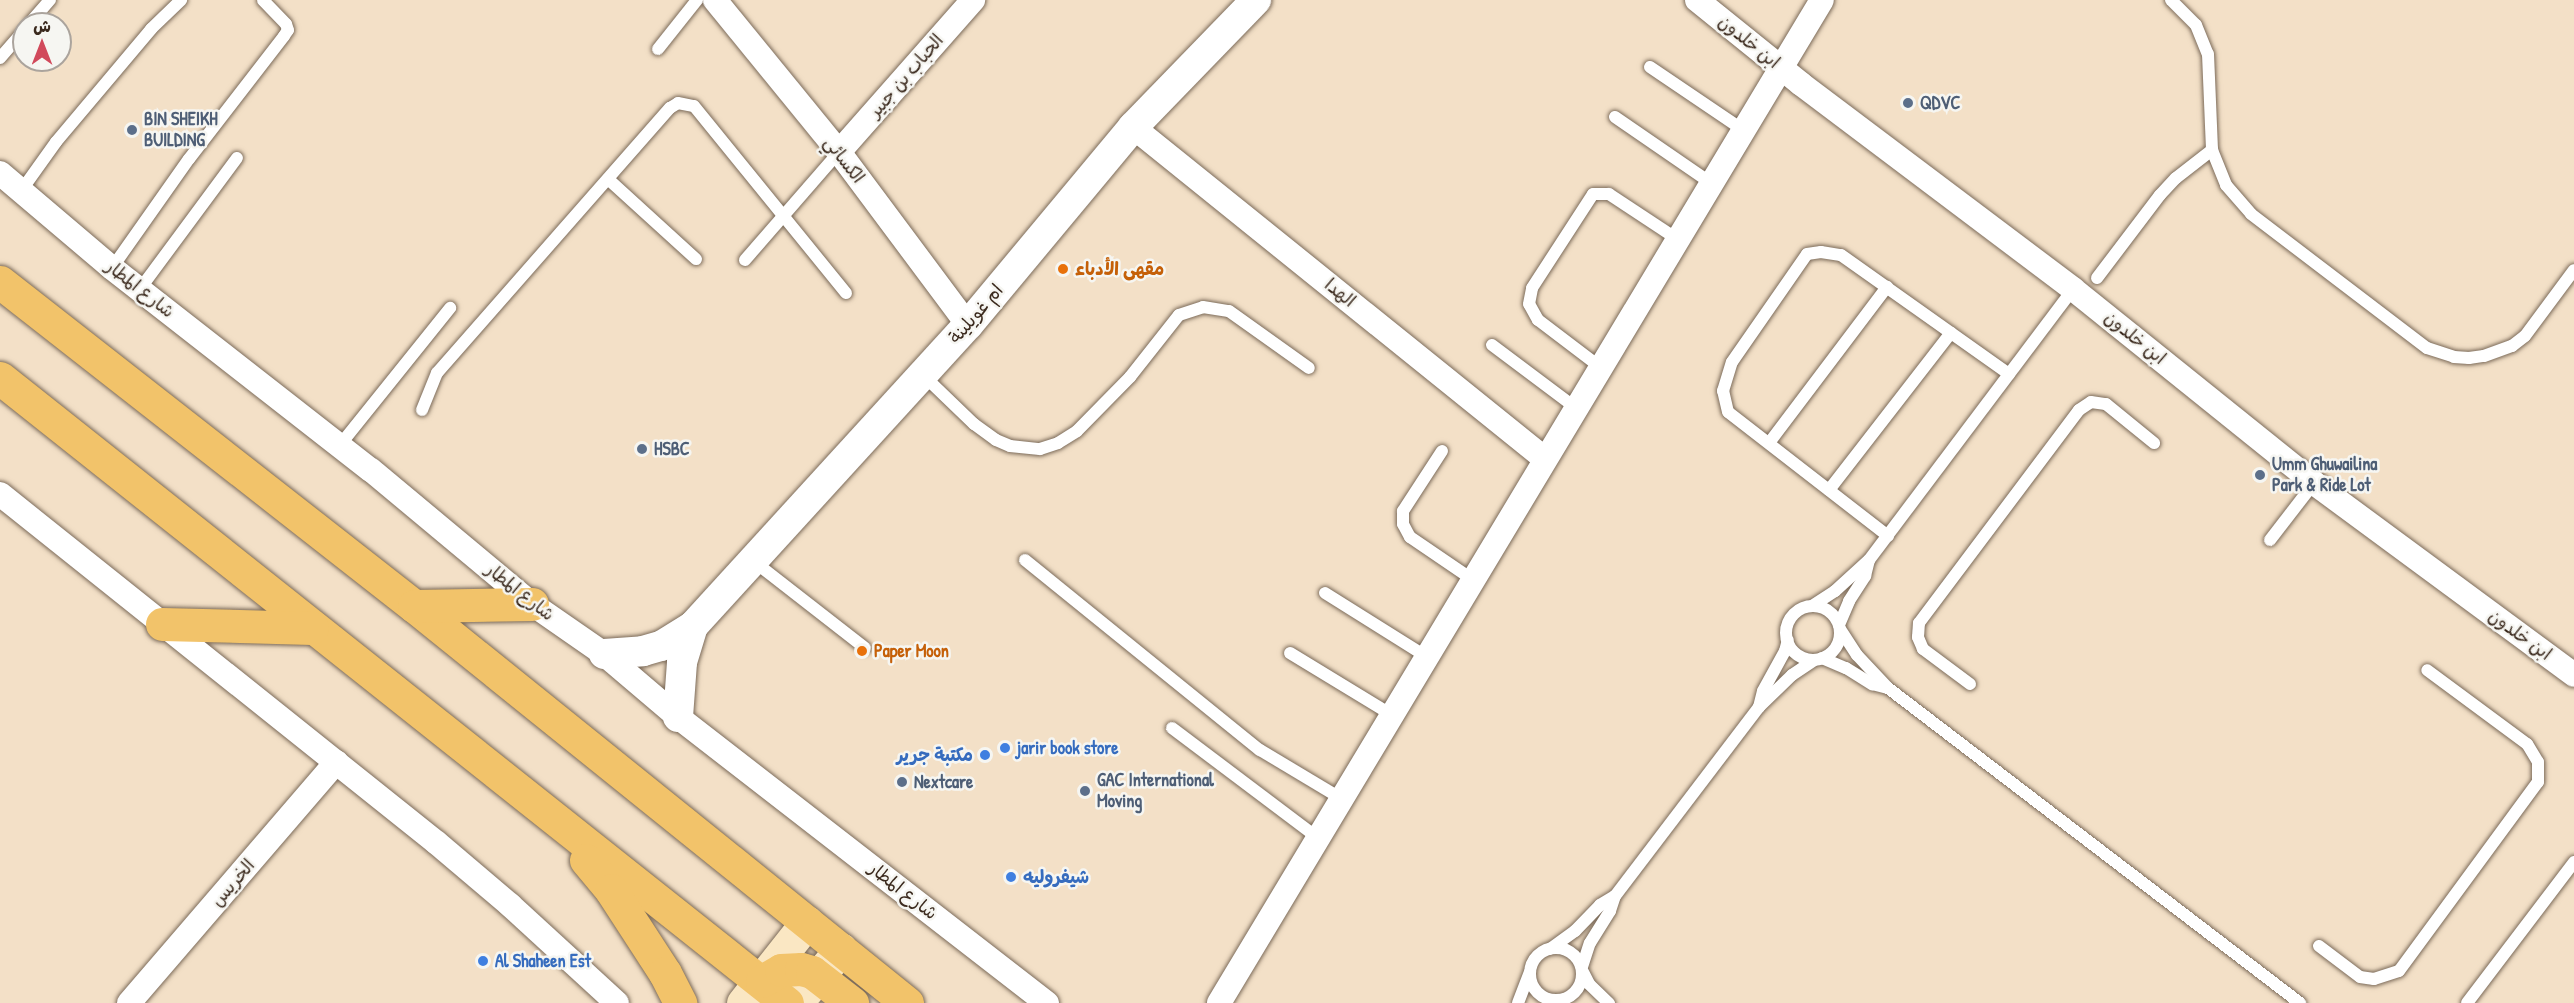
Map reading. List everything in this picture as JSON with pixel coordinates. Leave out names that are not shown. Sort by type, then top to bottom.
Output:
[{"type":"main road","points":[[0,282],[414,606],[908,1003]]},
{"type":"main road","points":[[0,378],[551,817],[752,992],[787,1003]]},
{"type":"main road","points":[[414,606],[532,604]]},
{"type":"main road","points":[[162,624],[312,628]]},
{"type":"main road","points":[[551,817],[611,890],[665,973],[680,1003]]},
{"type":"main road","points":[[752,992],[807,922]]},
{"type":"main road","points":[[796,1003],[841,949]]},
{"type":"main road","points":[[752,992],[774,973],[789,968],[808,971],[852,1003]]},
{"type":"street","name":"الحباب بن جبير","points":[[839,152],[973,0]]},
{"type":"street","name":"ام غويلينة","points":[[604,654],[624,654],[661,646],[693,626],[751,559],[968,325],[1133,127],[1256,0]]},
{"type":"street","name":"ابن خلدون","points":[[1697,0],[1780,67],[2073,289],[2314,483],[2574,675]]},
{"type":"street","points":[[1220,1003],[1780,67],[1796,48],[1822,0]]},
{"type":"street","name":"الكسائي","points":[[713,1],[839,152],[968,325]]},
{"type":"street","name":"الهدا","points":[[1133,127],[1545,459]]},
{"type":"street","name":"شارع المطار","points":[[0,173],[112,268],[340,445],[532,604],[604,654],[678,717],[1047,1003]]},
{"type":"street","points":[[0,494],[336,762],[510,905],[617,1003]]},
{"type":"street","name":"ام غويلينة","points":[[678,717],[682,662],[693,626]]},
{"type":"street","name":"الخريس","points":[[129,1003],[336,762]]},
{"type":"lane","points":[[40,12],[50,0]]},
{"type":"lane","points":[[21,191],[56,142],[143,39],[181,0]]},
{"type":"lane","points":[[112,268],[189,159],[288,30],[286,24],[263,0]]},
{"type":"lane","points":[[2171,0],[2196,25],[2208,54],[2212,150],[2226,185],[2251,214],[2427,348],[2454,357],[2484,356],[2512,346],[2525,336],[2574,270]]},
{"type":"lane","points":[[658,49],[713,1]]},
{"type":"lane","points":[[0,58],[12,44]]},
{"type":"lane","points":[[1650,67],[1743,130]]},
{"type":"lane","points":[[422,410],[437,373],[670,108],[678,104],[694,106],[782,217],[846,292]]},
{"type":"lane","points":[[1615,117],[1711,183]]},
{"type":"lane","points":[[2097,278],[2160,195],[2185,170],[2212,150]]},
{"type":"lane","points":[[745,260],[839,152]]},
{"type":"lane","points":[[140,289],[237,158]]},
{"type":"lane","points":[[608,179],[696,259]]},
{"type":"lane","points":[[1600,367],[1538,320],[1529,304],[1532,288],[1593,194],[1609,194],[1677,240]]},
{"type":"lane","points":[[1888,536],[1728,412],[1723,391],[1732,362],[1808,254],[1821,252],[1841,255],[2009,374]]},
{"type":"lane","points":[[1769,443],[1887,287]]},
{"type":"lane","points":[[1759,706],[1763,691],[1785,651],[1788,625],[1792,617],[1835,591],[1869,560],[2073,289]]},
{"type":"lane","points":[[922,375],[974,424],[996,440],[1010,446],[1040,449],[1058,443],[1077,431],[1130,377],[1179,315],[1203,307],[1229,311],[1309,368]]},
{"type":"lane","points":[[340,445],[450,308]]},
{"type":"lane","points":[[1829,490],[1951,333]]},
{"type":"lane","points":[[1492,345],[1576,408]]},
{"type":"lane","points":[[1970,684],[1923,649],[1918,637],[1919,623],[2079,410],[2091,402],[2106,404],[2154,443]]},
{"type":"lane","points":[[1442,451],[1403,512],[1403,525],[1410,537],[1473,580]]},
{"type":"lane","points":[[2270,540],[2314,483]]},
{"type":"lane","points":[[751,559],[865,648]]},
{"type":"lane","points":[[1024,560],[1260,750],[1342,799]]},
{"type":"lane","points":[[1531,971],[1534,989],[1549,999],[1561,1002],[1578,989],[1590,943],[1610,911],[1615,896],[1759,706],[1792,675],[1834,650],[1849,601],[1865,576],[1869,560]]},
{"type":"lane","points":[[1325,593],[1427,657]]},
{"type":"lane","points":[[1812,606],[1826,609],[1857,655],[1888,688],[2300,1003]]},
{"type":"lane","points":[[1788,640],[1801,657],[1818,659],[1846,668],[1872,684],[1888,688]]},
{"type":"lane","points":[[1290,652],[1392,715]]},
{"type":"lane","points":[[2319,946],[2361,977],[2374,979],[2399,971],[2538,782],[2538,762],[2527,744],[2427,670]]},
{"type":"lane","points":[[1172,728],[1318,838]]},
{"type":"lane","points":[[2468,1003],[2574,862]]},
{"type":"lane","points":[[1518,1003],[1536,957],[1575,931],[1600,905],[1615,896]]},
{"type":"lane","points":[[1550,949],[1558,948],[1573,954],[1589,984],[1609,1003]]},
{"type":"place","name":"QDVC","points":[[1908,103]]},
{"type":"place","name":"BIN SHEIKH BUILDING","points":[[132,130]]},
{"type":"place","name":"مقهى الأدباء","points":[[1063,269]]},
{"type":"place","name":"HSBC","points":[[642,449]]},
{"type":"place","name":"Umm Ghuwailina Park & Ride Lot","points":[[2260,475]]},
{"type":"place","name":"Paper Moon","points":[[862,651]]},
{"type":"place","name":"jarir book store","points":[[1005,748]]},
{"type":"place","name":"مكتبة جرير","points":[[985,755]]},
{"type":"place","name":"Nextcare","points":[[902,782]]},
{"type":"place","name":"GAC International Moving","points":[[1085,791]]},
{"type":"place","name":"شيفروليه","points":[[1011,877]]},
{"type":"place","name":"Al Shaheen Est","points":[[483,961]]}]
